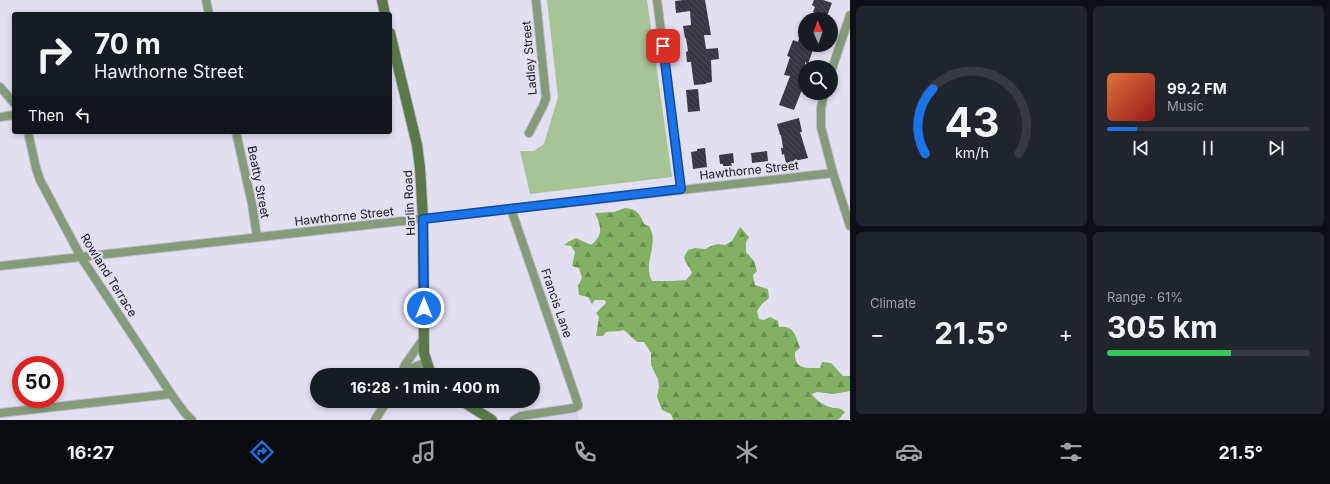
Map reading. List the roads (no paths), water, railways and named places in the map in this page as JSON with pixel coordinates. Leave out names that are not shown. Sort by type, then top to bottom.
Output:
[{"type":"main road","points":[[382,0],[385,12]]},
{"type":"main road","name":"Harlin Road","points":[[392,41],[417,145],[420,168],[423,219],[424,352],[428,368]]},
{"type":"main road","points":[[473,408],[492,420]]},
{"type":"street","points":[[206,0],[209,12]]},
{"type":"street","name":"Ladley Street","points":[[529,133],[546,98],[536,0]]},
{"type":"street","points":[[657,0],[681,189]]},
{"type":"street","points":[[835,60],[850,15]]},
{"type":"street","points":[[0,87],[12,101]]},
{"type":"street","points":[[823,100],[821,127],[833,173],[848,207],[850,226]]},
{"type":"street","points":[[0,117],[12,115]]},
{"type":"street","name":"Rowland Terrace","points":[[28,134],[40,180],[81,257],[171,394],[182,410],[192,420]]},
{"type":"street","name":"Beatty Street","points":[[236,134],[252,204],[257,237]]},
{"type":"street","name":"Hawthorne Street","points":[[0,266],[833,173]]},
{"type":"street","name":"Francis Lane","points":[[512,209],[578,402],[578,406],[574,408],[521,416],[514,420]]},
{"type":"street","points":[[404,368],[424,338]]},
{"type":"street","points":[[412,368],[426,362]]},
{"type":"street","points":[[0,413],[171,394]]},
{"type":"street","points":[[375,420],[383,408]]}]
